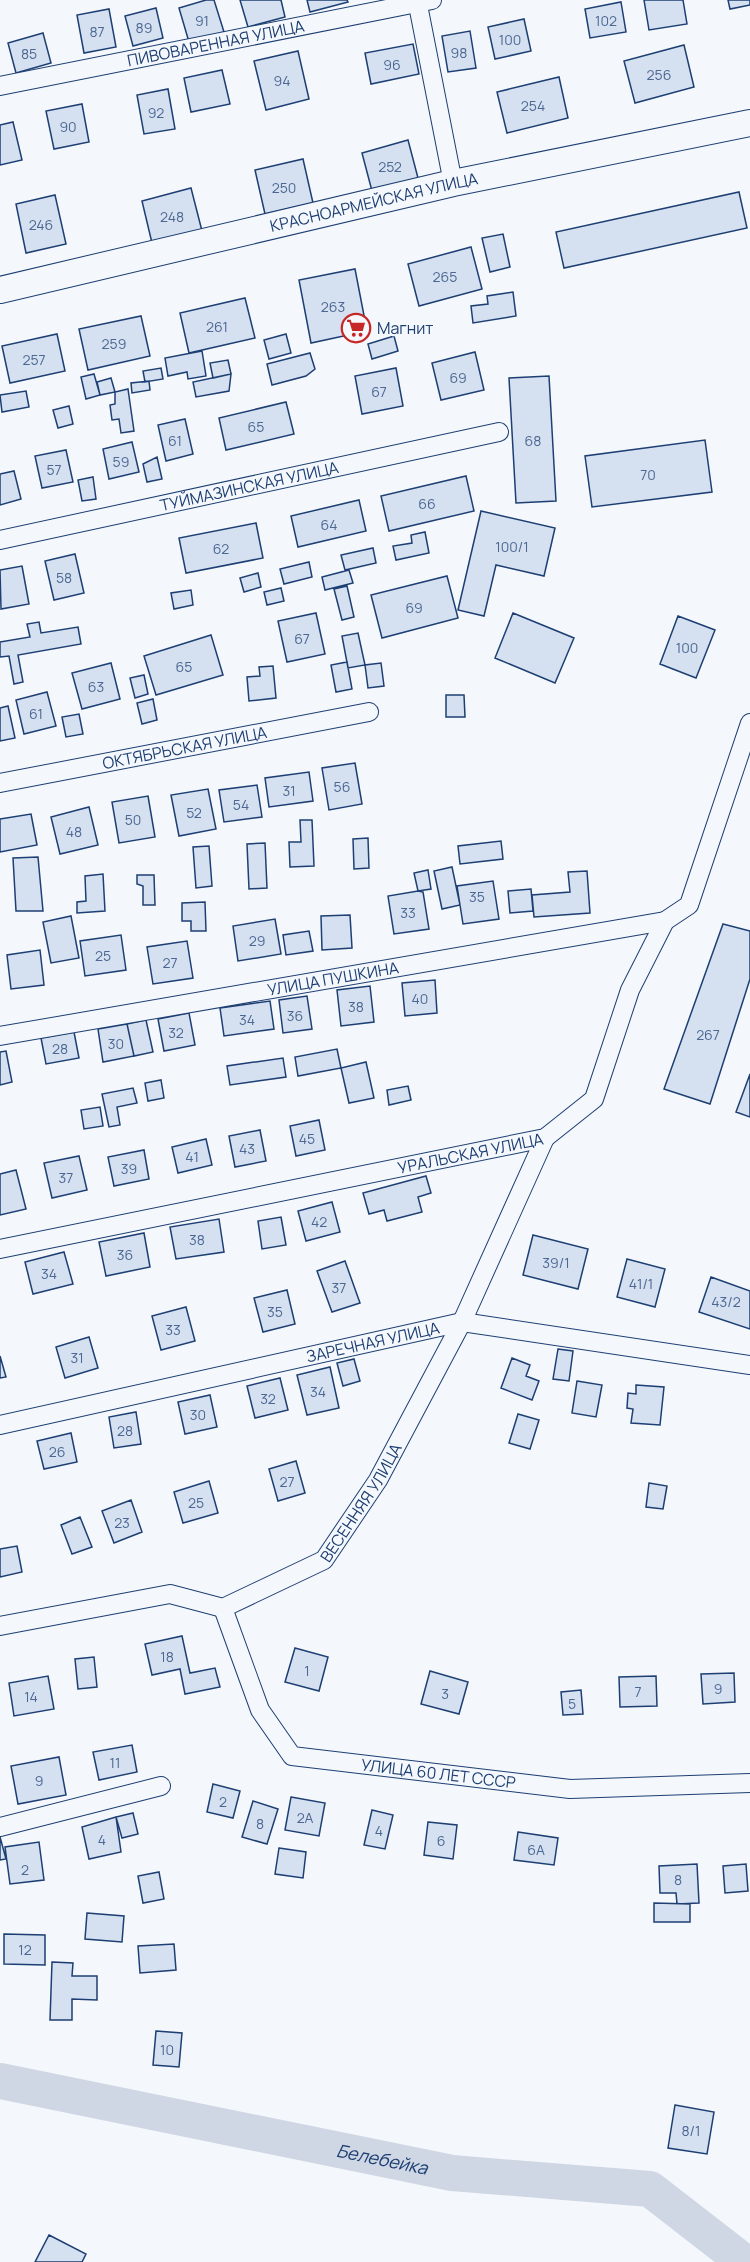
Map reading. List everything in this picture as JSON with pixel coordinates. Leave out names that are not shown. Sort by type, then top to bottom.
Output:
[{"type":"main road","name":"КРАСНОАРМЕЙСКАЯ УЛИЦА","points":[[0,290],[453,183],[750,123]]},
{"type":"street","name":"ПИВОВАРЕННАЯ УЛИЦА","points":[[0,87],[422,1]]},
{"type":"street","points":[[422,1],[453,183]]},
{"type":"street","name":"ТУЙМАЗИНСКАЯ УЛИЦА","points":[[0,540],[499,432]]},
{"type":"street","name":"ОКТЯБРЬСКАЯ УЛИЦА","points":[[0,783],[369,712]]},
{"type":"street","name":"УРАЛЬСКАЯ УЛИЦА","points":[[0,1249],[545,1138],[594,1100],[630,990],[665,921],[689,905],[750,723]]},
{"type":"street","name":"УЛИЦА ПУШКИНА","points":[[0,1036],[665,921]]},
{"type":"street","name":"ВЕСЕННЯЯ УЛИЦА","points":[[223,1608],[324,1560],[378,1480],[462,1322],[545,1138]]},
{"type":"street","name":"ЗАРЕЧНАЯ УЛИЦА","points":[[0,1425],[462,1322],[750,1365]]},
{"type":"street","points":[[0,1626],[170,1594],[223,1608]]},
{"type":"street","name":"УЛИЦА 60 ЛЕТ СССР","points":[[223,1608],[260,1710],[292,1756],[570,1789],[750,1783]]},
{"type":"street","points":[[0,1827],[161,1786]]},
{"type":"building","points":[[214,0],[224,32],[189,42],[179,8]]},
{"type":"building","points":[[240,0],[281,0],[285,17],[248,27]]},
{"type":"building","points":[[307,0],[347,0],[348,2],[310,12]]},
{"type":"building","points":[[644,0],[683,0],[687,24],[649,30]]},
{"type":"building","points":[[728,0],[750,0],[750,5],[730,9]]},
{"type":"building","points":[[621,2],[626,32],[590,38],[585,9]]},
{"type":"building","points":[[156,8],[163,38],[133,46],[125,16]]},
{"type":"building","points":[[109,9],[116,47],[84,53],[77,15]]},
{"type":"building","points":[[524,19],[531,51],[495,59],[488,27]]},
{"type":"building","points":[[470,31],[476,68],[448,72],[442,36]]},
{"type":"building","points":[[43,33],[51,63],[16,73],[8,43]]},
{"type":"building","points":[[413,44],[419,74],[371,84],[365,53]]},
{"type":"building","points":[[684,45],[694,87],[635,103],[624,61]]},
{"type":"building","points":[[298,51],[309,99],[266,110],[254,61]]},
{"type":"building","points":[[222,70],[230,104],[191,112],[184,78]]},
{"type":"building","points":[[559,77],[568,118],[507,133],[497,92]]},
{"type":"building","points":[[168,89],[175,129],[144,134],[137,95]]},
{"type":"building","points":[[82,104],[89,142],[54,149],[46,111]]},
{"type":"building","points":[[13,122],[22,160],[0,165],[0,125]]},
{"type":"building","points":[[408,140],[418,178],[372,191],[362,153]]},
{"type":"building","points":[[303,159],[313,203],[265,214],[255,170]]},
{"type":"building","points":[[191,188],[202,231],[152,243],[142,201]]},
{"type":"building","points":[[739,192],[747,228],[564,268],[556,232]]},
{"type":"building","points":[[55,195],[66,244],[26,253],[16,204]]},
{"type":"building","points":[[503,234],[510,267],[490,272],[482,238]]},
{"type":"building","points":[[471,247],[482,289],[419,306],[408,264]]},
{"type":"building","points":[[355,269],[367,331],[311,343],[299,280]]},
{"type":"building","points":[[513,292],[516,316],[473,323],[471,306],[488,304],[487,296]]},
{"type":"building","points":[[245,298],[255,338],[189,353],[180,313]]},
{"type":"building","points":[[141,316],[150,356],[88,370],[79,329]]},
{"type":"building","points":[[57,334],[65,371],[10,383],[2,346]]},
{"type":"building","points":[[286,334],[291,353],[269,359],[264,340]]},
{"type":"building","points":[[394,336],[398,351],[372,359],[368,344]]},
{"type":"building","points":[[202,351],[206,376],[188,379],[187,372],[168,376],[165,358]]},
{"type":"building","points":[[475,352],[484,390],[441,400],[432,363]]},
{"type":"building","points":[[310,353],[315,369],[306,376],[272,385],[267,364]]},
{"type":"building","points":[[228,360],[231,374],[213,378],[210,363]]},
{"type":"building","points":[[161,368],[163,379],[145,382],[143,371]]},
{"type":"building","points":[[396,368],[403,406],[362,414],[355,376]]},
{"type":"building","points":[[94,374],[100,395],[86,399],[81,377]]},
{"type":"building","points":[[231,374],[229,391],[196,397],[193,382]]},
{"type":"building","points":[[549,376],[556,501],[516,503],[509,378]]},
{"type":"building","points":[[111,378],[115,392],[100,395],[97,382]]},
{"type":"building","points":[[149,381],[150,390],[132,393],[131,383]]},
{"type":"building","points":[[128,389],[134,431],[121,433],[119,419],[112,420],[110,405],[115,404],[115,392]]},
{"type":"building","points":[[26,391],[29,407],[2,412],[0,395]]},
{"type":"building","points":[[286,402],[294,434],[226,450],[219,418]]},
{"type":"building","points":[[69,406],[73,424],[58,428],[53,410]]},
{"type":"building","points":[[185,419],[193,454],[166,461],[158,425]]},
{"type":"building","points":[[705,440],[712,492],[592,507],[585,456]]},
{"type":"building","points":[[132,442],[139,472],[109,479],[103,449]]},
{"type":"building","points":[[66,450],[73,482],[42,488],[35,456]]},
{"type":"building","points":[[157,457],[162,479],[147,482],[143,464]]},
{"type":"building","points":[[14,471],[21,499],[0,505],[0,474]]},
{"type":"building","points":[[466,476],[474,511],[389,531],[381,496]]},
{"type":"building","points":[[93,477],[96,499],[82,501],[78,480]]},
{"type":"building","points":[[359,500],[366,531],[298,547],[291,516]]},
{"type":"building","points":[[481,511],[555,528],[544,576],[496,565],[484,616],[458,610]]},
{"type":"building","points":[[256,523],[263,558],[186,573],[179,538]]},
{"type":"building","points":[[425,532],[429,553],[396,560],[393,546],[412,543],[411,535]]},
{"type":"building","points":[[373,548],[376,563],[345,570],[341,555]]},
{"type":"building","points":[[75,554],[84,593],[54,600],[45,561]]},
{"type":"building","points":[[309,562],[312,577],[284,584],[280,569]]},
{"type":"building","points":[[22,566],[29,604],[1,609],[0,570]]},
{"type":"building","points":[[349,570],[353,583],[325,590],[322,577]]},
{"type":"building","points":[[258,573],[261,587],[244,592],[240,578]]},
{"type":"building","points":[[447,576],[458,618],[382,638],[371,595]]},
{"type":"building","points":[[347,586],[354,617],[342,620],[334,589]]},
{"type":"building","points":[[281,588],[284,601],[267,605],[264,592]]},
{"type":"building","points":[[191,590],[193,605],[174,609],[171,593]]},
{"type":"building","points":[[316,613],[325,654],[287,662],[278,621]]},
{"type":"building","points":[[513,613],[574,638],[555,683],[495,658]]},
{"type":"building","points":[[678,616],[715,630],[696,678],[660,664]]},
{"type":"building","points":[[39,622],[41,633],[78,627],[81,644],[18,655],[23,682],[14,684],[9,656],[0,657],[0,642],[30,637],[27,624]]},
{"type":"building","points":[[358,633],[365,665],[348,668],[342,636]]},
{"type":"building","points":[[211,635],[223,675],[156,695],[144,656]]},
{"type":"building","points":[[347,662],[352,689],[336,692],[331,665]]},
{"type":"building","points":[[111,663],[120,699],[82,709],[72,673]]},
{"type":"building","points":[[381,663],[384,686],[368,688],[365,665]]},
{"type":"building","points":[[273,666],[276,698],[249,701],[247,677],[260,676],[259,667]]},
{"type":"building","points":[[144,675],[148,694],[135,698],[130,678]]},
{"type":"building","points":[[47,692],[56,726],[24,734],[16,700]]},
{"type":"building","points":[[446,695],[464,695],[465,717],[446,717]]},
{"type":"building","points":[[153,699],[157,720],[142,724],[137,703]]},
{"type":"building","points":[[8,706],[15,738],[0,741],[0,708]]},
{"type":"building","points":[[79,714],[83,734],[66,737],[62,717]]},
{"type":"building","points":[[355,763],[362,804],[329,810],[322,768]]},
{"type":"building","points":[[309,772],[313,801],[269,807],[265,778]]},
{"type":"building","points":[[257,785],[262,817],[224,822],[219,790]]},
{"type":"building","points":[[208,789],[216,829],[179,836],[171,795]]},
{"type":"building","points":[[148,796],[155,837],[119,843],[112,802]]},
{"type":"building","points":[[89,807],[98,845],[60,854],[51,817]]},
{"type":"building","points":[[31,814],[37,845],[0,852],[0,819]]},
{"type":"building","points":[[300,820],[312,820],[314,866],[290,867],[289,842],[301,842]]},
{"type":"building","points":[[368,838],[369,868],[354,869],[353,839]]},
{"type":"building","points":[[501,841],[503,859],[460,864],[458,846]]},
{"type":"building","points":[[265,843],[267,888],[249,889],[247,844]]},
{"type":"building","points":[[209,846],[212,886],[196,888],[193,847]]},
{"type":"building","points":[[38,857],[43,911],[16,911],[13,858]]},
{"type":"building","points":[[452,867],[460,905],[442,909],[434,871]]},
{"type":"building","points":[[428,870],[431,889],[418,891],[414,873]]},
{"type":"building","points":[[587,871],[590,913],[534,917],[532,895],[570,892],[568,872]]},
{"type":"building","points":[[103,874],[105,911],[77,913],[77,902],[86,901],[85,876]]},
{"type":"building","points":[[137,875],[154,875],[155,905],[143,905],[143,886],[137,884]]},
{"type":"building","points":[[493,881],[499,919],[463,924],[457,886]]},
{"type":"building","points":[[531,889],[533,911],[510,913],[508,891]]},
{"type":"building","points":[[423,892],[429,929],[394,934],[388,896]]},
{"type":"building","points":[[205,902],[206,931],[191,931],[191,921],[182,921],[182,903]]},
{"type":"building","points":[[350,915],[352,948],[322,950],[321,916]]},
{"type":"building","points":[[71,916],[79,958],[51,963],[43,922]]},
{"type":"building","points":[[275,919],[281,954],[238,961],[233,926]]},
{"type":"building","points":[[723,924],[750,931],[750,979],[710,1104],[664,1089]]},
{"type":"building","points":[[309,931],[313,951],[286,955],[283,935]]},
{"type":"building","points":[[121,935],[126,970],[85,976],[80,941]]},
{"type":"building","points":[[187,941],[193,978],[153,984],[147,947]]},
{"type":"building","points":[[40,950],[44,985],[11,989],[7,955]]},
{"type":"building","points":[[435,980],[437,1013],[405,1016],[402,983]]},
{"type":"building","points":[[370,986],[374,1022],[341,1026],[337,990]]},
{"type":"building","points":[[307,996],[312,1029],[283,1033],[279,1000]]},
{"type":"building","points":[[270,1001],[274,1029],[224,1036],[220,1008]]},
{"type":"building","points":[[189,1013],[195,1045],[164,1051],[158,1019]]},
{"type":"building","points":[[146,1020],[153,1052],[134,1056],[127,1024]]},
{"type":"building","points":[[127,1024],[134,1056],[103,1062],[98,1029]]},
{"type":"building","points":[[74,1032],[79,1058],[46,1064],[41,1038]]},
{"type":"building","points":[[337,1049],[341,1068],[298,1076],[295,1057]]},
{"type":"building","points":[[6,1051],[12,1082],[0,1085],[0,1052]]},
{"type":"building","points":[[283,1058],[286,1077],[230,1085],[227,1066]]},
{"type":"building","points":[[366,1062],[374,1098],[349,1103],[341,1068]]},
{"type":"building","points":[[750,1074],[750,1117],[736,1112]]},
{"type":"building","points":[[161,1080],[164,1098],[148,1101],[145,1083]]},
{"type":"building","points":[[408,1086],[411,1100],[389,1105],[387,1090]]},
{"type":"building","points":[[133,1088],[137,1103],[117,1107],[120,1125],[109,1127],[102,1094]]},
{"type":"building","points":[[100,1107],[103,1126],[84,1129],[81,1110]]},
{"type":"building","points":[[319,1120],[325,1150],[296,1156],[290,1126]]},
{"type":"building","points":[[260,1130],[266,1161],[235,1167],[229,1136]]},
{"type":"building","points":[[206,1139],[212,1165],[178,1173],[172,1147]]},
{"type":"building","points":[[144,1150],[149,1179],[114,1186],[108,1157]]},
{"type":"building","points":[[79,1156],[87,1190],[52,1198],[44,1163]]},
{"type":"building","points":[[16,1170],[26,1209],[0,1215],[0,1174]]},
{"type":"building","points":[[426,1176],[431,1193],[418,1197],[422,1212],[387,1221],[384,1210],[369,1214],[363,1193]]},
{"type":"building","points":[[332,1202],[340,1232],[306,1241],[298,1211]]},
{"type":"building","points":[[281,1217],[286,1245],[262,1249],[258,1221]]},
{"type":"building","points":[[219,1219],[224,1252],[176,1259],[170,1227]]},
{"type":"building","points":[[144,1233],[150,1267],[106,1276],[99,1242]]},
{"type":"building","points":[[533,1235],[588,1249],[578,1289],[523,1275]]},
{"type":"building","points":[[64,1252],[73,1284],[33,1294],[25,1262]]},
{"type":"building","points":[[627,1259],[665,1269],[655,1307],[617,1297]]},
{"type":"building","points":[[345,1261],[360,1303],[332,1312],[317,1271]]},
{"type":"building","points":[[711,1277],[750,1291],[750,1329],[699,1312]]},
{"type":"building","points":[[287,1290],[295,1324],[263,1332],[254,1298]]},
{"type":"building","points":[[186,1307],[195,1341],[161,1350],[152,1316]]},
{"type":"building","points":[[89,1337],[98,1368],[65,1378],[56,1347]]},
{"type":"building","points":[[558,1349],[573,1351],[569,1381],[553,1379]]},
{"type":"building","points":[[0,1356],[6,1377],[0,1378]]},
{"type":"building","points":[[512,1358],[530,1365],[526,1376],[539,1381],[532,1400],[501,1388]]},
{"type":"building","points":[[354,1359],[360,1381],[343,1386],[337,1363]]},
{"type":"building","points":[[330,1367],[339,1408],[307,1415],[297,1375]]},
{"type":"building","points":[[280,1378],[288,1410],[255,1418],[247,1386]]},
{"type":"building","points":[[577,1381],[602,1385],[596,1417],[572,1413]]},
{"type":"building","points":[[636,1385],[664,1387],[660,1425],[631,1423],[633,1409],[627,1408],[628,1393],[636,1394]]},
{"type":"building","points":[[210,1395],[217,1427],[185,1434],[178,1402]]},
{"type":"building","points":[[136,1412],[141,1444],[114,1448],[109,1417]]},
{"type":"building","points":[[518,1414],[539,1420],[530,1449],[509,1443]]},
{"type":"building","points":[[71,1433],[77,1462],[44,1469],[37,1441]]},
{"type":"building","points":[[296,1461],[305,1493],[278,1501],[269,1469]]},
{"type":"building","points":[[209,1481],[218,1513],[183,1523],[174,1492]]},
{"type":"building","points":[[649,1483],[667,1486],[663,1509],[646,1507]]},
{"type":"building","points":[[131,1500],[142,1532],[114,1543],[102,1511]]},
{"type":"building","points":[[80,1517],[92,1547],[72,1554],[61,1525]]},
{"type":"building","points":[[17,1546],[22,1572],[0,1577],[0,1549]]},
{"type":"building","points":[[182,1636],[190,1673],[215,1668],[220,1687],[185,1694],[180,1669],[152,1675],[145,1644]]},
{"type":"building","points":[[295,1648],[328,1657],[319,1691],[285,1682]]},
{"type":"building","points":[[94,1657],[97,1687],[78,1689],[75,1659]]},
{"type":"building","points":[[430,1671],[468,1682],[459,1714],[421,1704]]},
{"type":"building","points":[[734,1673],[735,1702],[703,1704],[701,1674]]},
{"type":"building","points":[[48,1676],[54,1709],[14,1716],[9,1683]]},
{"type":"building","points":[[656,1676],[657,1706],[620,1707],[619,1677]]},
{"type":"building","points":[[581,1690],[583,1714],[563,1715],[561,1692]]},
{"type":"building","points":[[132,1745],[137,1772],[99,1780],[93,1752]]},
{"type":"building","points":[[59,1757],[66,1795],[18,1804],[11,1766]]},
{"type":"building","points":[[213,1784],[240,1791],[233,1818],[207,1812]]},
{"type":"building","points":[[291,1797],[325,1803],[319,1836],[285,1830]]},
{"type":"building","points":[[253,1801],[278,1809],[267,1844],[242,1837]]},
{"type":"building","points":[[372,1810],[393,1815],[385,1849],[364,1845]]},
{"type":"building","points":[[133,1813],[138,1834],[122,1838],[116,1817]]},
{"type":"building","points":[[116,1817],[121,1852],[89,1859],[82,1827]]},
{"type":"building","points":[[428,1822],[457,1825],[453,1859],[424,1855]]},
{"type":"building","points":[[518,1832],[558,1838],[554,1865],[514,1860]]},
{"type":"building","points":[[0,1837],[6,1859],[0,1860]]},
{"type":"building","points":[[39,1842],[44,1880],[10,1884],[5,1847]]},
{"type":"building","points":[[279,1848],[306,1852],[303,1878],[275,1874]]},
{"type":"building","points":[[697,1864],[699,1903],[677,1904],[676,1893],[660,1893],[659,1866]]},
{"type":"building","points":[[746,1864],[748,1891],[725,1893],[723,1866]]},
{"type":"building","points":[[159,1872],[164,1899],[143,1903],[138,1876]]},
{"type":"building","points":[[654,1903],[690,1904],[690,1922],[654,1922]]},
{"type":"building","points":[[87,1913],[124,1916],[122,1942],[85,1939]]},
{"type":"building","points":[[4,1934],[45,1935],[45,1965],[4,1964]]},
{"type":"building","points":[[174,1944],[176,1970],[140,1973],[138,1946]]},
{"type":"building","points":[[52,1962],[73,1963],[72,1976],[97,1976],[97,2000],[72,1999],[72,2020],[50,2020]]},
{"type":"building","points":[[156,2031],[182,2033],[179,2067],[153,2065]]},
{"type":"building","points":[[675,2105],[714,2112],[707,2154],[668,2148]]},
{"type":"building","points":[[49,2235],[86,2254],[82,2262],[35,2262]]},
{"type":"waterway","name":"Белебейка","points":[[0,2081],[452,2173],[650,2189],[744,2262]]},
{"type":"place","name":"Магнит","points":[[356,328]]}]
